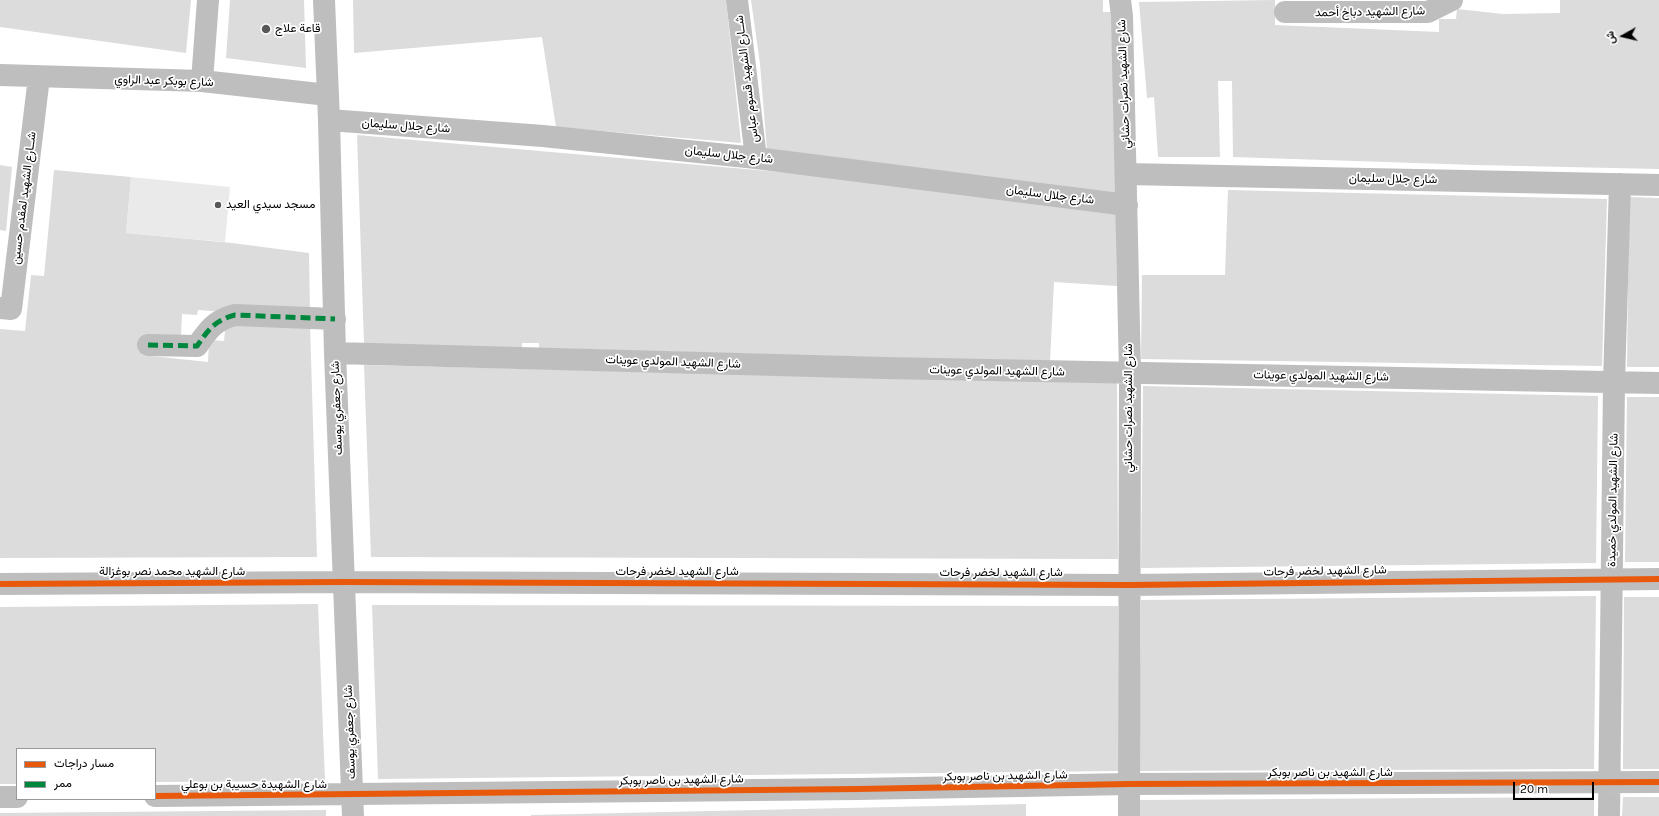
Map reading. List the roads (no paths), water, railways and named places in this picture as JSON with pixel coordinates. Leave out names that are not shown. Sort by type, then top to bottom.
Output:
[{"type":"street","points":[[202,81],[208,0]]},
{"type":"street","name":"شارع جعفري يوسف","points":[[324,0],[329,120],[335,353],[353,806]]},
{"type":"street","name":"شــارع الشهيد قسوم عباس","points":[[738,0],[756,158]]},
{"type":"street","name":"شارع الشهيد نصرات حشاني","points":[[1120,0],[1123,24],[1130,373],[1129,816]]},
{"type":"street","name":"شارع الشهيد دباخ أحمد","points":[[1285,12],[1428,12],[1452,0]]},
{"type":"street","name":"شارع بوبكر عبد الراوي","points":[[0,75],[202,81],[328,95]]},
{"type":"street","name":"شــارع الشهيد لمقدم حسين","points":[[0,308],[11,309],[39,76]]},
{"type":"street","name":"شارع جلال سليمان","points":[[329,120],[543,136],[756,158],[1127,205]]},
{"type":"street","name":"شارع جلال سليمان","points":[[1126,174],[1659,185]]},
{"type":"street","name":"شارع الشهيد المولدي خميدة","points":[[1609,816],[1614,382],[1620,184]]},
{"type":"street","points":[[148,345],[197,346],[210,328],[225,318],[235,315],[334,318]]},
{"type":"street","name":"شارع الشهيد المولدي عوينات","points":[[335,353],[1130,373],[1659,383]]},
{"type":"street","name":"شارع الشهيد لخضر فرحات","points":[[344,582],[1129,584],[1659,579]]},
{"type":"street","name":"شارع الشهيد محمد نصر بوغزالة","points":[[0,584],[344,582]]},
{"type":"street","name":"شارع الشهيد بن ناصر بوبكر","points":[[353,806],[858,789],[1129,784],[1659,782]]},
{"type":"street","name":"شارع الشهيدة حسيبة بن بوعلي","points":[[156,796],[353,806]]},
{"type":"street","points":[[0,797],[16,797]]},
{"type":"place","name":"قاعة علاج","points":[[266,29]]},
{"type":"place","name":"مسجد سيدي العيد","points":[[218,205]]}]
